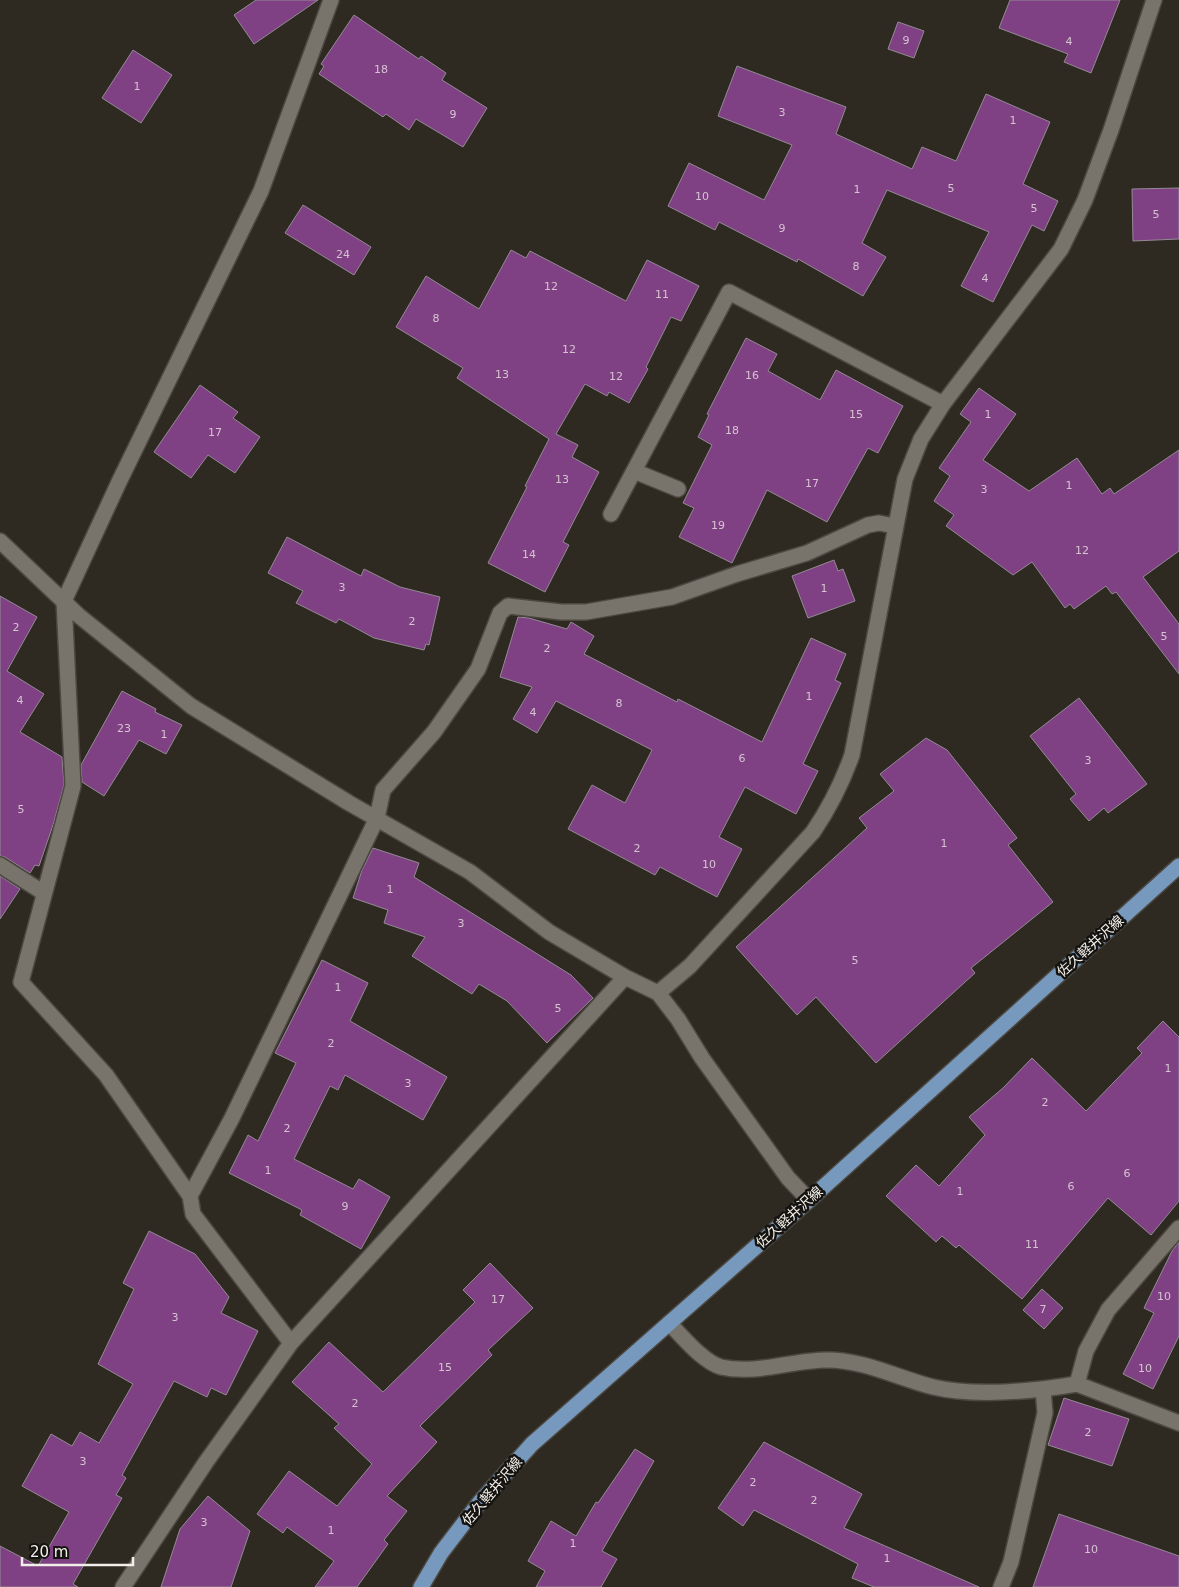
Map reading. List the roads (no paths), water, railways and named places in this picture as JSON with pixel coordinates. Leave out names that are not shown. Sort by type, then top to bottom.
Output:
[{"type":"main road","name":"佐久軽井沢線","points":[[421,1587],[441,1553],[480,1502],[532,1444],[809,1200],[1179,866]]},
{"type":"street","points":[[291,1343],[193,1214],[190,1196],[106,1075],[21,982],[73,786],[64,601],[119,482],[261,191],[331,0]]},
{"type":"street","points":[[658,993],[690,966],[813,832],[830,807],[852,755],[905,480],[921,439],[943,404],[1061,249],[1085,200],[1111,130],[1154,0]]},
{"type":"street","points":[[611,514],[729,292],[943,404]]},
{"type":"street","points":[[634,471],[678,489]]},
{"type":"street","points":[[190,1196],[232,1118],[377,818],[383,790],[434,732],[463,692],[478,669],[500,613],[508,606],[561,612],[586,612],[672,597],[737,574],[807,553],[868,525],[879,523],[895,526]]},
{"type":"street","points":[[1,544],[78,615],[190,706],[470,872],[550,932],[625,977],[658,993],[782,1170],[809,1200]]},
{"type":"street","points":[[0,865],[44,893]]},
{"type":"street","points":[[123,1587],[206,1462],[291,1343],[625,977]]},
{"type":"street","points":[[1077,1384],[1086,1351],[1108,1310],[1179,1228]]},
{"type":"street","points":[[669,1323],[688,1343],[706,1358],[720,1366],[751,1370],[796,1362],[828,1360],[860,1364],[933,1387],[962,1392],[1043,1390],[1077,1384],[1179,1423]]},
{"type":"street","points":[[1001,1587],[1011,1562],[1045,1413],[1043,1390]]}]
